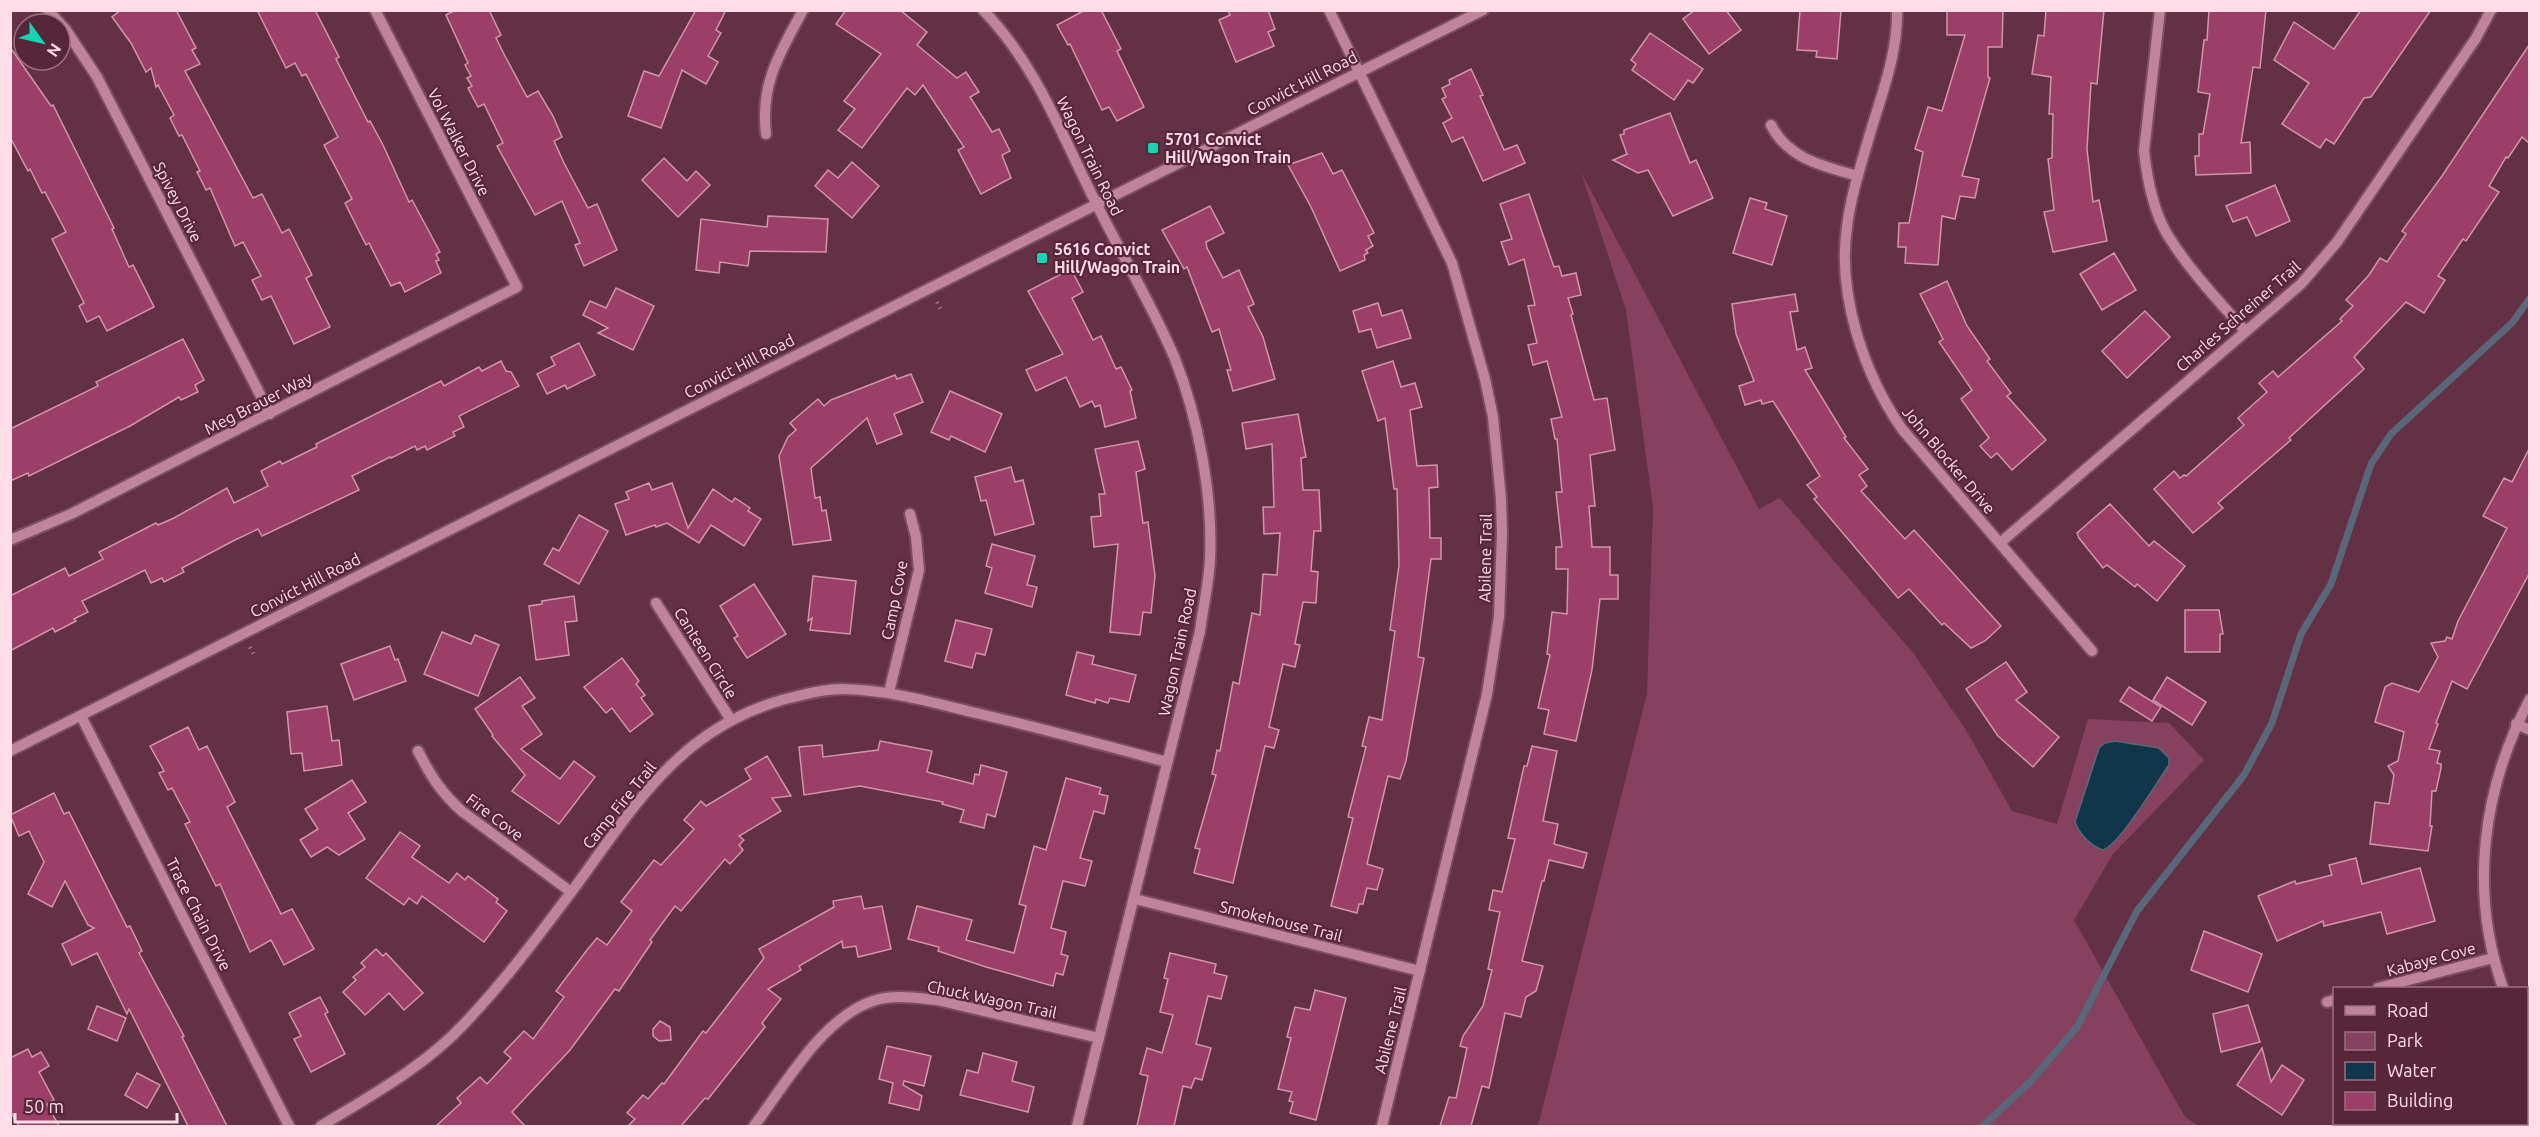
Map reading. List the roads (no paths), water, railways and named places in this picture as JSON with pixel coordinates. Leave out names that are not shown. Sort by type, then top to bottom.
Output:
[{"type":"street","name":"Spivey Drive","points":[[48,10],[66,30],[97,77],[270,414]]},
{"type":"street","name":"Vol Walker Drive","points":[[375,10],[517,287]]},
{"type":"street","points":[[766,134],[763,111],[773,65],[802,10]]},
{"type":"street","name":"Wagon Train Road","points":[[983,10],[1002,32],[1043,95],[1096,204],[1156,318],[1175,361],[1195,425],[1207,491],[1210,559],[1200,631],[1077,1126]]},
{"type":"street","name":"Abilene Trail","points":[[1329,10],[1452,263],[1485,379],[1494,427],[1501,499],[1502,578],[1494,656],[1476,740],[1382,1126]]},
{"type":"street","name":"Convict Hill Road","points":[[10,751],[1483,10]]},
{"type":"street","name":"John Blocker Drive","points":[[1897,10],[1898,30],[1888,75],[1850,208],[1845,249],[1850,301],[1859,341],[1888,409],[1902,429],[2092,651]]},
{"type":"street","points":[[2160,10],[2144,151],[2146,173],[2167,234],[2203,282],[2245,331]]},
{"type":"street","name":"Charles Schreiner Trail","points":[[2000,543],[2301,284],[2337,242],[2476,38],[2491,10]]},
{"type":"street","points":[[1771,125],[1779,140],[1792,151],[1808,160],[1858,176]]},
{"type":"street","name":"Meg Brauer Way","points":[[10,540],[71,514],[517,287]]},
{"type":"street","name":"Camp Cove","points":[[889,692],[919,570],[916,537],[910,514]]},
{"type":"street","name":"Canteen Circle","points":[[656,603],[730,720]]},
{"type":"street","name":"Camp Fire Trail","points":[[321,1126],[402,1077],[461,1027],[500,984],[649,787],[685,751],[730,720],[764,705],[841,689],[889,692],[1167,762]]},
{"type":"street","points":[[2503,987],[2488,936],[2484,876],[2487,831],[2498,769],[2529,699]]},
{"type":"street","name":"Trace Chain Drive","points":[[81,716],[289,1126]]},
{"type":"street","points":[[2516,724],[2529,730]]},
{"type":"street","name":"Fire Cove","points":[[418,751],[431,778],[448,799],[571,891]]},
{"type":"street","name":"Smokehouse Trail","points":[[1135,899],[1420,971]]},
{"type":"street","name":"Kabaye Cove","points":[[2382,987],[2493,958]]},
{"type":"street","name":"Chuck Wagon Trail","points":[[754,1126],[828,1030],[849,1013],[874,1001],[913,997],[938,1000],[1099,1038]]},
{"type":"water","points":[[2115,741],[2159,748],[2169,758],[2169,765],[2119,837],[2103,850],[2086,839],[2075,822],[2099,748],[2105,743]]},
{"type":"waterway","points":[[1983,1126],[2032,1080],[2077,1027],[2137,911],[2244,775],[2272,723],[2301,634],[2331,584],[2371,464],[2391,434],[2512,323],[2530,298]]},
{"type":"place","name":"5701 Convict Hill/Wagon Train","points":[[1153,148]]},
{"type":"place","name":"5616 Convict Hill/Wagon Train","points":[[1042,258]]}]
